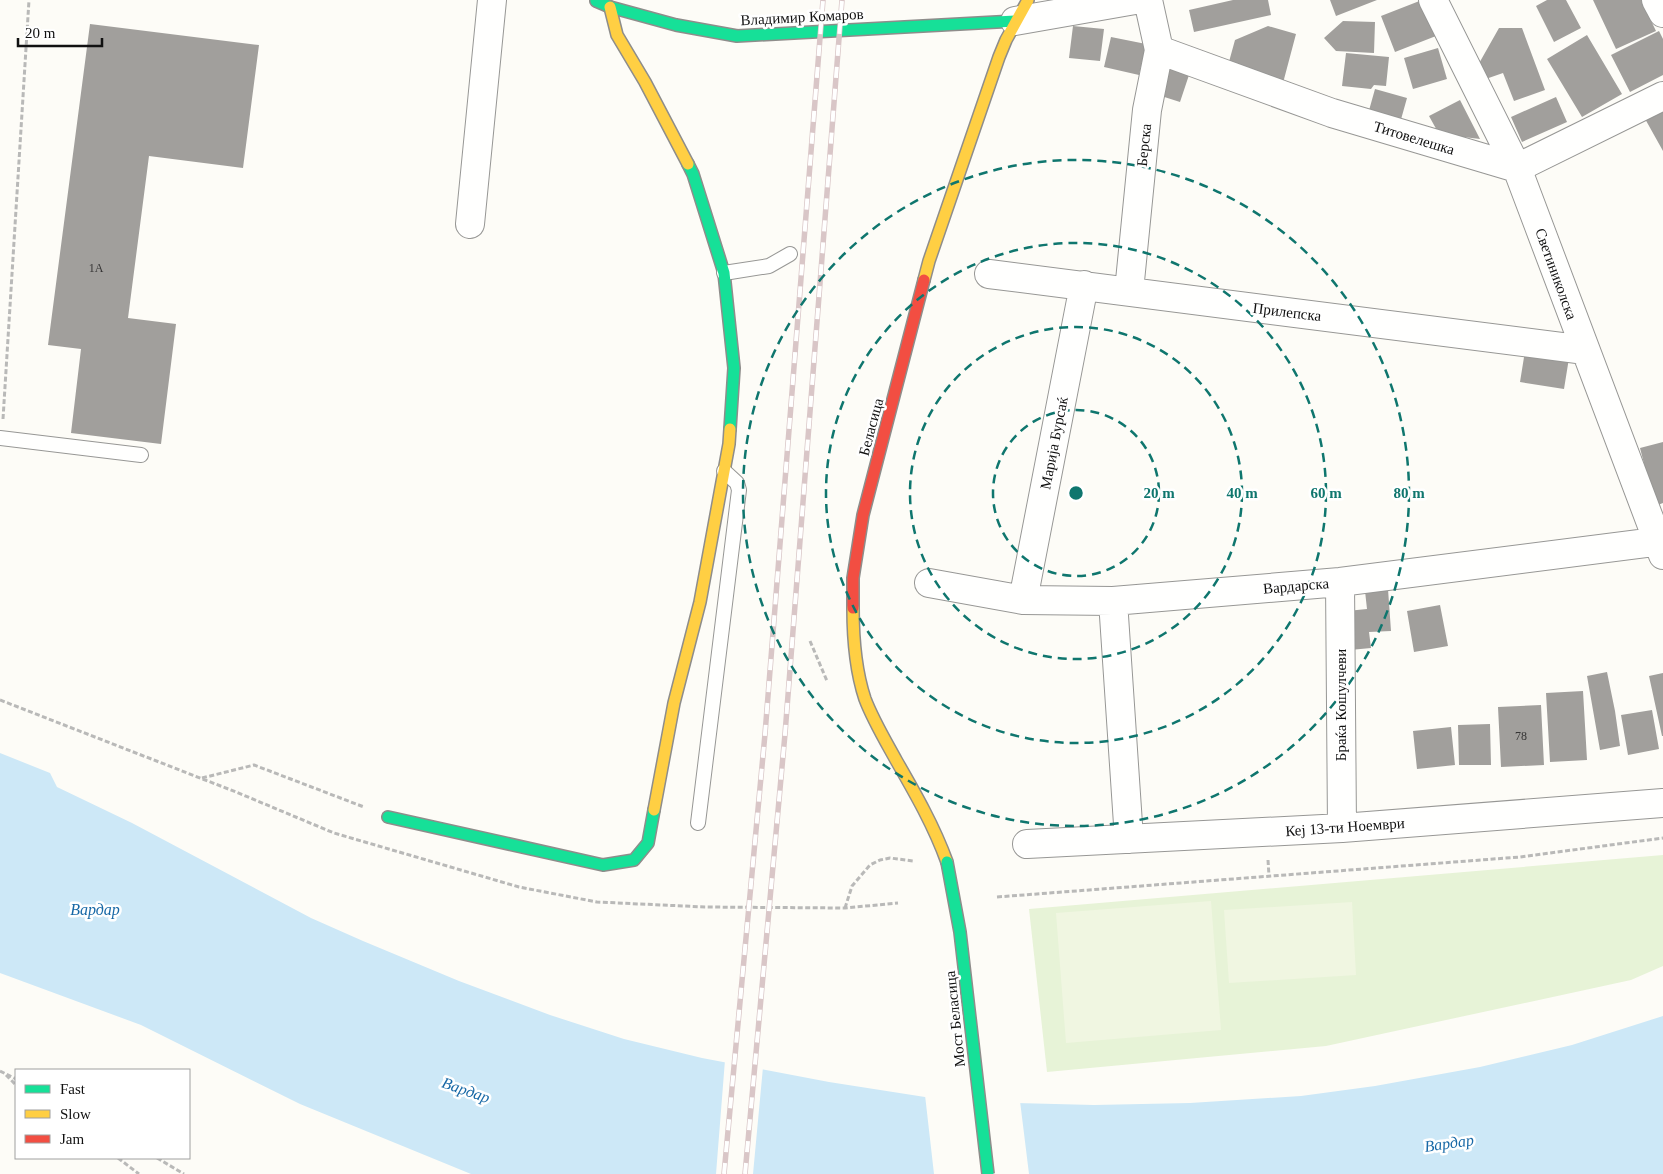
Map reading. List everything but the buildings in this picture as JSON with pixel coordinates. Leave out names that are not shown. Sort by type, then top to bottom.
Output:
[{"type":"street","points":[[470,224],[492,0]]},
{"type":"street","name":"Владимир Комаров","points":[[595,0],[610,7],[676,25],[737,36],[1022,10]]},
{"type":"street","points":[[1022,10],[1135,0]]},
{"type":"street","name":"Берска","points":[[1129,291],[1147,110],[1159,50],[1148,0]]},
{"type":"street","name":"Светиниколска","points":[[1432,0],[1517,168],[1661,546]]},
{"type":"street","points":[[1656,0],[1663,13]]},
{"type":"street","points":[[388,816],[603,865],[634,860],[648,843],[674,703],[700,602],[724,472],[729,444],[734,368],[724,274],[693,174],[645,82],[617,35],[610,7]]},
{"type":"street","name":"Беласица","points":[[947,862],[919,800],[874,721],[865,699],[853,628],[853,578],[863,515],[929,261],[999,57],[1022,10]]},
{"type":"street","name":"Титовелешка","points":[[1159,50],[1332,114],[1517,168]]},
{"type":"street","points":[[1517,168],[1663,96]]},
{"type":"street","name":"Прилепска","points":[[989,274],[1585,350]]},
{"type":"street","name":"Марија Бурсаќ","points":[[1023,600],[1084,286]]},
{"type":"street","name":"Вардарска","points":[[929,583],[1023,600],[1113,601],[1340,582],[1661,546]]},
{"type":"street","name":"Браќа Кошулчеви","points":[[1340,582],[1342,828]]},
{"type":"street","points":[[1113,601],[1129,839]]},
{"type":"street","name":"Кеј 13-ти Ноември","points":[[1028,844],[1342,828],[1663,803]]},
{"type":"street","name":"Мост Беласица","points":[[947,862],[960,932],[988,1174]]},
{"type":"lane","points":[[724,274],[769,266],[790,254]]},
{"type":"lane","points":[[1,438],[141,455]]},
{"type":"lane","points":[[698,823],[738,490],[737,483],[724,472]]},
{"type":"path","points":[[1,438],[29,0]]},
{"type":"path","points":[[810,641],[827,681]]},
{"type":"path","points":[[201,778],[254,765],[388,816]]},
{"type":"path","points":[[997,897],[1520,857],[1663,838]]},
{"type":"path","points":[[845,908],[852,886],[870,865],[890,858],[913,861]]},
{"type":"path","points":[[0,1071],[15,1078]]},
{"type":"path","points":[[6,1074],[15,1084]]},
{"type":"path","points":[[119,1159],[139,1174]]},
{"type":"path","points":[[159,1159],[184,1174]]},
{"type":"green space","points":[[1663,855],[1663,966],[1631,980],[1326,1046],[1047,1072],[1029,909]]},
{"type":"green space","points":[[1211,901],[1221,1030],[1066,1043],[1056,913]]},
{"type":"green space","points":[[1352,902],[1356,975],[1229,983],[1224,910]]},
{"type":"water","name":"Вардар","points":[[0,753],[50,773],[57,787],[132,823],[311,918],[459,981],[550,1015],[624,1039],[702,1058],[829,1082],[925,1097],[980,1102],[1094,1105],[1190,1103],[1301,1096],[1375,1086],[1480,1067],[1572,1045],[1663,1016],[1663,1174],[471,1174],[300,1104],[141,1025],[0,973]]},
{"type":"pier","points":[[725,1060],[763,1067],[753,1174],[716,1174]]},
{"type":"pier","points":[[925,1095],[1020,1101],[1029,1174],[934,1174]]},
{"type":"railway","points":[[724,1174],[765,734],[823,0]]},
{"type":"railway","points":[[745,1174],[785,734],[842,0]]},
{"type":"traffic: fast","points":[[596,1],[610,7],[676,25],[737,36],[1015,21]]},
{"type":"traffic: fast","points":[[688,164],[693,174],[724,273],[734,368],[730,429]]},
{"type":"traffic: fast","points":[[388,817],[603,865],[634,860],[648,843],[654,810]]},
{"type":"traffic: fast","points":[[947,862],[960,932],[988,1174]]},
{"type":"traffic: slow","points":[[924,280],[999,57],[1028,0]]},
{"type":"traffic: slow","points":[[610,7],[617,35],[645,82],[688,164]]},
{"type":"traffic: slow","points":[[654,810],[674,703],[700,602],[729,444],[730,429]]},
{"type":"traffic: slow","points":[[853,608],[859,677],[865,699],[879,730],[917,797],[947,862]]},
{"type":"traffic: jam","points":[[853,608],[853,578],[863,515],[924,280]]}]
